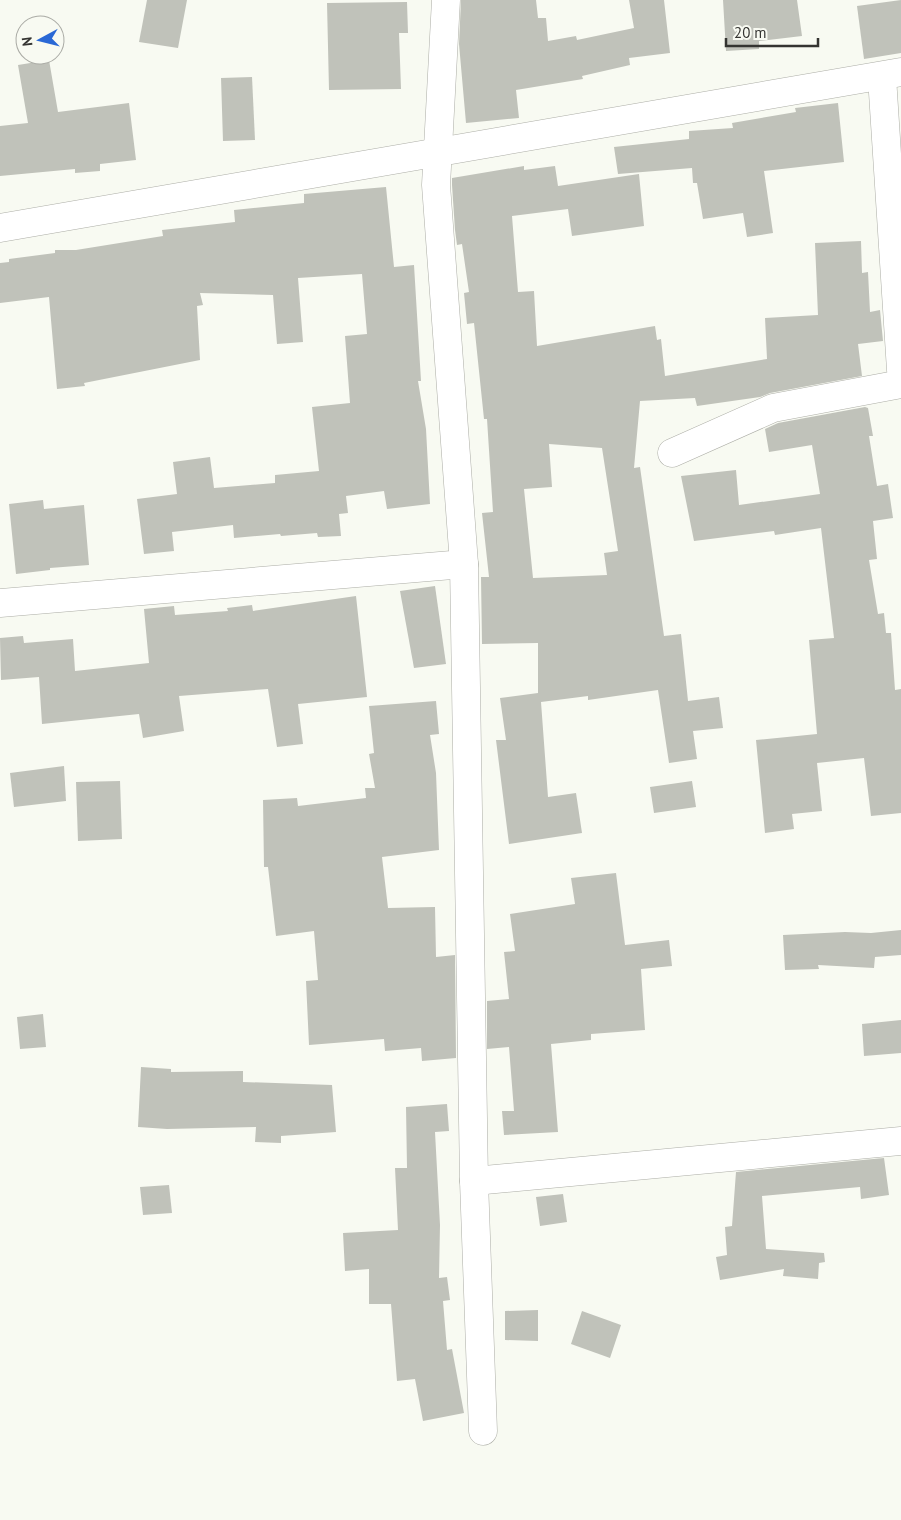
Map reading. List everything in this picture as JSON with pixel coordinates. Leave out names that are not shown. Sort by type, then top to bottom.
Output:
[{"type":"street","points":[[446,0],[440,151],[436,185],[464,564],[474,1182],[483,1431]]},
{"type":"street","points":[[0,228],[891,74],[901,370]]},
{"type":"street","points":[[672,453],[773,408],[901,384]]},
{"type":"street","points":[[0,603],[464,564]]},
{"type":"street","points":[[474,1182],[901,1141]]},
{"type":"building","points":[[147,0],[187,0],[178,48],[139,42]]},
{"type":"building","points":[[461,0],[536,0],[538,18],[546,18],[548,41],[576,36],[577,40],[634,28],[629,0],[664,0],[670,53],[629,58],[630,65],[582,76],[583,79],[516,90],[519,118],[466,123],[459,44]]},
{"type":"building","points":[[723,0],[797,0],[802,36],[759,41],[759,49],[726,51]]},
{"type":"building","points":[[901,0],[901,53],[864,59],[857,6]]},
{"type":"building","points":[[407,2],[408,33],[399,33],[401,89],[329,90],[327,3]]},
{"type":"building","points":[[18,65],[50,65],[58,112],[129,103],[136,160],[100,164],[100,171],[75,173],[75,169],[0,176],[0,126],[28,123]]},
{"type":"building","points":[[252,77],[255,140],[223,141],[221,78]]},
{"type":"building","points":[[838,103],[844,162],[764,171],[773,233],[747,237],[743,213],[703,219],[697,183],[693,183],[692,168],[618,174],[614,147],[689,139],[689,131],[733,128],[732,123],[796,112],[795,108]]},
{"type":"building","points":[[524,166],[524,170],[555,166],[558,186],[639,174],[644,226],[572,236],[568,209],[512,216],[518,292],[534,291],[537,346],[655,326],[657,340],[661,339],[665,376],[767,359],[765,318],[818,315],[815,243],[861,241],[862,273],[868,272],[870,312],[880,310],[883,341],[858,344],[862,376],[770,393],[760,397],[697,406],[695,398],[640,401],[634,468],[640,467],[664,636],[681,634],[688,701],[719,697],[723,728],[693,731],[697,759],[669,763],[658,690],[588,700],[588,696],[541,702],[548,797],[576,793],[582,833],[509,844],[496,740],[506,740],[500,698],[538,693],[538,643],[482,644],[481,577],[489,577],[482,513],[493,512],[487,419],[484,419],[474,323],[467,324],[464,293],[469,292],[462,244],[457,245],[452,178]],"holes":[[[549,444],[602,448],[618,551],[604,553],[607,575],[533,578],[524,489],[552,487]]]},
{"type":"building","points":[[386,187],[394,267],[414,265],[421,381],[418,381],[426,429],[430,504],[387,509],[384,491],[346,496],[348,513],[339,514],[341,536],[318,537],[317,533],[234,538],[233,525],[172,532],[174,551],[144,554],[137,499],[177,494],[173,462],[210,457],[214,488],[275,483],[275,475],[319,471],[312,407],[350,403],[345,336],[367,334],[362,274],[298,278],[303,342],[277,344],[273,295],[200,293],[203,305],[197,306],[200,360],[84,383],[85,386],[57,389],[49,297],[0,303],[0,263],[9,262],[9,259],[55,253],[55,250],[76,250],[163,236],[162,230],[235,222],[234,210],[304,203],[304,194]]},
{"type":"building","points":[[868,408],[873,436],[869,436],[877,486],[888,484],[893,518],[873,521],[877,559],[869,560],[878,614],[884,613],[886,633],[891,633],[895,690],[901,689],[901,813],[871,816],[864,758],[817,763],[822,811],[792,814],[794,829],[765,833],[756,740],[817,734],[809,640],[834,638],[821,528],[775,535],[774,531],[694,541],[681,476],[736,470],[739,505],[820,494],[812,445],[769,452],[765,429],[778,423]]},
{"type":"building","points":[[43,500],[44,509],[84,505],[89,565],[50,568],[50,570],[16,574],[9,504]]},
{"type":"building","points":[[435,586],[446,664],[414,668],[400,591]]},
{"type":"building","points":[[356,596],[367,697],[298,704],[303,744],[277,747],[268,689],[179,696],[184,731],[143,738],[139,714],[42,724],[39,677],[1,680],[0,638],[23,636],[24,643],[73,639],[75,671],[149,663],[144,609],[174,606],[175,615],[228,611],[227,608],[252,605],[253,611]]},
{"type":"building","points":[[436,701],[439,734],[430,735],[436,773],[439,850],[382,857],[388,908],[435,907],[436,957],[455,955],[456,1058],[422,1061],[421,1048],[385,1051],[384,1039],[309,1045],[306,981],[318,980],[314,931],[276,936],[268,867],[264,867],[263,800],[297,798],[298,806],[366,798],[365,788],[375,788],[369,754],[374,753],[369,706]]},
{"type":"building","points":[[64,766],[66,801],[14,807],[10,773]]},
{"type":"building","points":[[120,781],[122,839],[78,841],[76,782]]},
{"type":"building","points":[[692,781],[696,807],[654,813],[650,787]]},
{"type":"building","points":[[616,873],[625,945],[669,940],[672,966],[641,969],[645,1030],[591,1034],[591,1040],[551,1044],[558,1132],[504,1135],[502,1111],[514,1111],[509,1047],[487,1049],[487,1001],[509,999],[504,952],[515,951],[510,914],[575,904],[571,878]]},
{"type":"building","points":[[901,930],[901,955],[875,957],[874,968],[818,965],[819,969],[785,970],[783,935],[845,932],[871,933]]},
{"type":"building","points":[[43,1014],[46,1047],[20,1049],[17,1017]]},
{"type":"building","points":[[901,1020],[901,1053],[864,1056],[862,1024]]},
{"type":"building","points":[[141,1067],[171,1069],[171,1072],[243,1071],[243,1082],[332,1085],[336,1132],[281,1136],[281,1143],[255,1142],[256,1127],[167,1129],[138,1127]]},
{"type":"building","points":[[447,1104],[449,1131],[435,1132],[440,1225],[439,1278],[447,1277],[450,1300],[443,1301],[447,1350],[452,1349],[464,1413],[423,1421],[415,1379],[397,1381],[391,1304],[369,1304],[369,1269],[345,1271],[343,1233],[398,1230],[395,1168],[407,1168],[406,1107]]},
{"type":"building","points":[[884,1158],[889,1195],[861,1199],[860,1187],[762,1196],[766,1249],[824,1253],[825,1262],[819,1263],[818,1279],[783,1276],[784,1269],[720,1280],[716,1257],[727,1255],[725,1227],[732,1226],[736,1172]]},
{"type":"building","points":[[169,1185],[172,1213],[143,1215],[140,1187]]},
{"type":"building","points":[[563,1194],[567,1222],[540,1226],[536,1197]]},
{"type":"building","points":[[538,1310],[538,1341],[505,1340],[505,1311]]},
{"type":"building","points":[[582,1311],[621,1325],[610,1358],[571,1344]]}]
